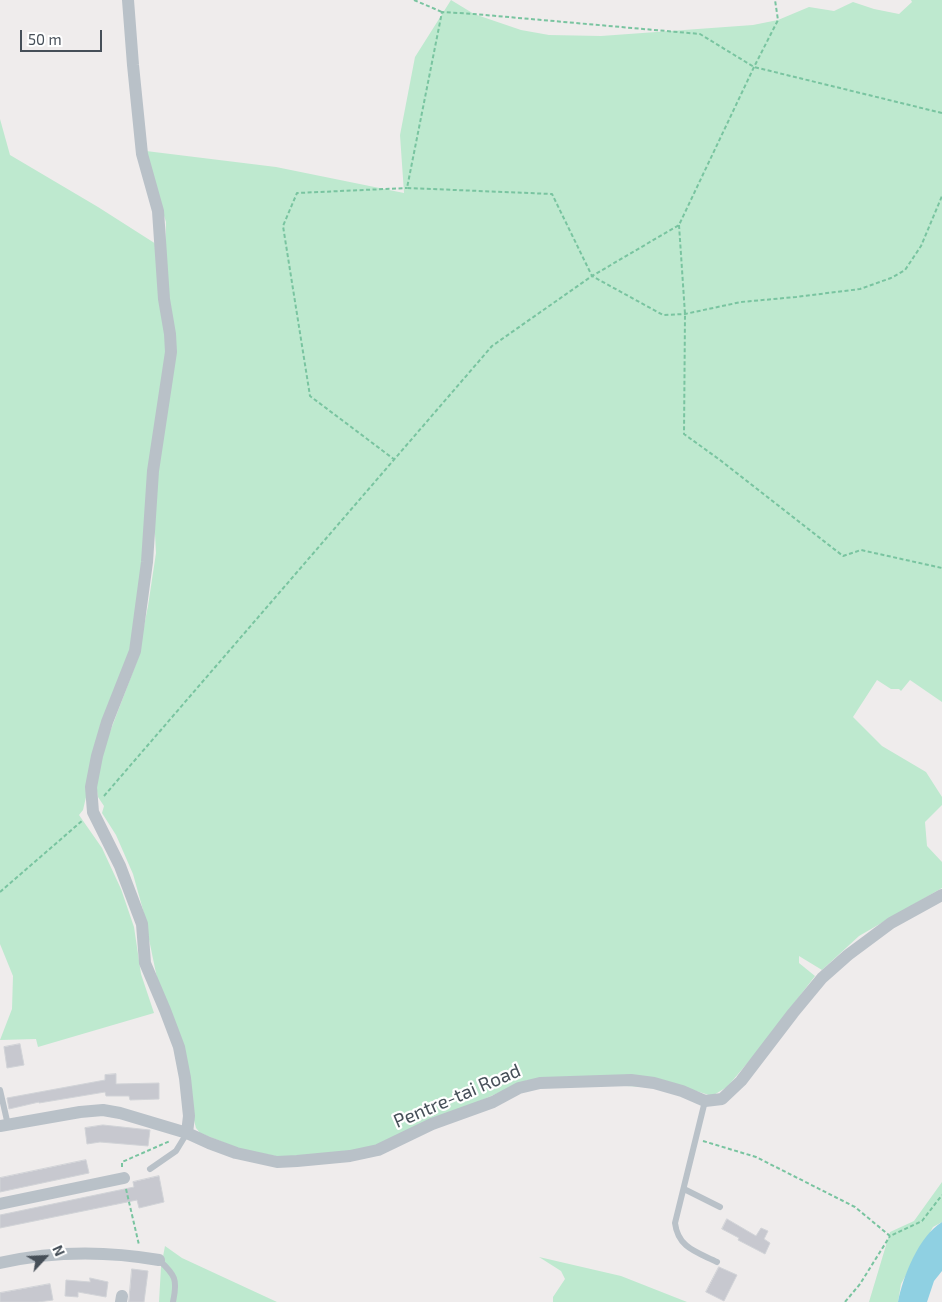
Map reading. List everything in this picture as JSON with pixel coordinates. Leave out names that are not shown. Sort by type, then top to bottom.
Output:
[{"type":"street","points":[[128,0],[142,154],[158,211],[164,299],[171,352],[153,471],[147,562],[135,651],[107,722],[97,756],[91,787],[93,812],[120,866],[142,924],[145,963],[166,1010],[179,1047],[189,1116],[187,1133]]},
{"type":"street","points":[[705,1101],[722,1099],[733,1090],[822,978],[848,955],[892,922],[942,895]]},
{"type":"street","name":"Pentre-tai Road","points":[[4,1125],[103,1110],[120,1113],[187,1133],[209,1144],[236,1153],[277,1162],[323,1160],[378,1150],[432,1124],[493,1102],[519,1088],[540,1083],[631,1080],[654,1083],[682,1091],[705,1101]]},
{"type":"street","points":[[0,1204],[124,1178]]},
{"type":"street","points":[[0,1263],[43,1255],[72,1253],[142,1257],[159,1260]]},
{"type":"lane","points":[[0,1090],[4,1125]]},
{"type":"lane","points":[[705,1101],[675,1224],[676,1234],[682,1243],[688,1248],[717,1262]]},
{"type":"lane","points":[[150,1169],[176,1151],[187,1133]]},
{"type":"lane","points":[[684,1188],[720,1207]]},
{"type":"lane","points":[[159,1260],[173,1273],[176,1288],[174,1302]]},
{"type":"path","points":[[414,0],[442,12],[700,34],[754,67],[942,112]]},
{"type":"path","points":[[774,0],[778,20],[679,225],[684,314],[684,434],[843,556],[860,550],[942,568]]},
{"type":"path","points":[[408,188],[442,12]]},
{"type":"path","points":[[395,460],[310,396],[283,226],[297,193],[408,188],[552,194],[592,276],[663,315],[684,314],[741,302],[860,289],[891,278],[905,270],[920,246],[942,196]]},
{"type":"path","points":[[0,892],[93,812],[107,793],[492,346],[592,276],[679,225]]},
{"type":"path","points":[[142,1257],[122,1162],[187,1133]]},
{"type":"path","points":[[704,1134],[703,1140],[756,1157],[855,1207],[890,1236]]},
{"type":"path","points":[[845,1302],[860,1284],[890,1236],[922,1221],[942,1195]]},
{"type":"green space","points":[[451,0],[474,14],[521,30],[549,35],[601,36],[753,25],[778,20],[809,7],[834,11],[853,2],[899,14],[912,2],[911,0],[942,0],[942,702],[910,680],[901,691],[899,689],[891,689],[877,680],[853,717],[882,746],[926,772],[942,797],[942,805],[925,822],[927,846],[942,862],[942,888],[859,936],[822,970],[799,956],[799,963],[815,976],[756,1053],[727,1087],[712,1096],[693,1090],[528,1080],[376,1146],[320,1156],[275,1156],[240,1149],[200,1133],[196,1128],[158,983],[143,910],[133,874],[116,835],[102,813],[104,806],[98,797],[96,785],[100,758],[137,661],[148,606],[156,553],[154,515],[160,455],[175,359],[165,253],[166,222],[154,185],[146,151],[276,167],[404,193],[400,135],[415,57]]},
{"type":"green space","points":[[0,119],[10,155],[156,244],[167,345],[134,641],[101,733],[83,810],[79,815],[102,848],[121,889],[134,927],[141,974],[154,1013],[38,1047],[36,1039],[0,1040],[12,1009],[13,976],[0,944]]},
{"type":"green space","points":[[942,1182],[942,1222],[933,1227],[901,1284],[898,1302],[869,1302],[890,1232],[914,1221]]},
{"type":"green space","points":[[165,1246],[182,1258],[277,1302],[159,1302],[161,1267]]},
{"type":"green space","points":[[539,1257],[621,1276],[687,1302],[553,1302],[553,1297],[565,1279],[561,1271]]},
{"type":"water","points":[[942,1222],[942,1271],[934,1281],[927,1302],[898,1302],[908,1269],[919,1247],[934,1228]]},
{"type":"building","points":[[20,1044],[24,1065],[7,1068],[4,1047]]},
{"type":"building","points":[[116,1074],[116,1084],[159,1083],[159,1099],[130,1100],[129,1096],[106,1096],[105,1092],[39,1102],[9,1109],[7,1098],[105,1080],[105,1075]]},
{"type":"building","points":[[103,1125],[150,1130],[148,1146],[100,1142],[87,1144],[85,1128]]},
{"type":"building","points":[[86,1160],[89,1173],[0,1192],[0,1178]]},
{"type":"building","points":[[159,1176],[164,1202],[139,1208],[137,1200],[0,1228],[0,1215],[134,1187],[133,1182]]},
{"type":"building","points":[[727,1219],[756,1236],[761,1228],[768,1231],[764,1239],[770,1243],[765,1254],[722,1229]]},
{"type":"building","points":[[719,1267],[737,1275],[724,1301],[706,1292]]},
{"type":"building","points":[[132,1269],[148,1271],[144,1302],[129,1302]]},
{"type":"building","points":[[90,1278],[108,1282],[106,1297],[78,1292],[78,1297],[65,1296],[66,1280],[90,1282]]},
{"type":"building","points":[[50,1284],[53,1300],[0,1302],[0,1293]]}]
